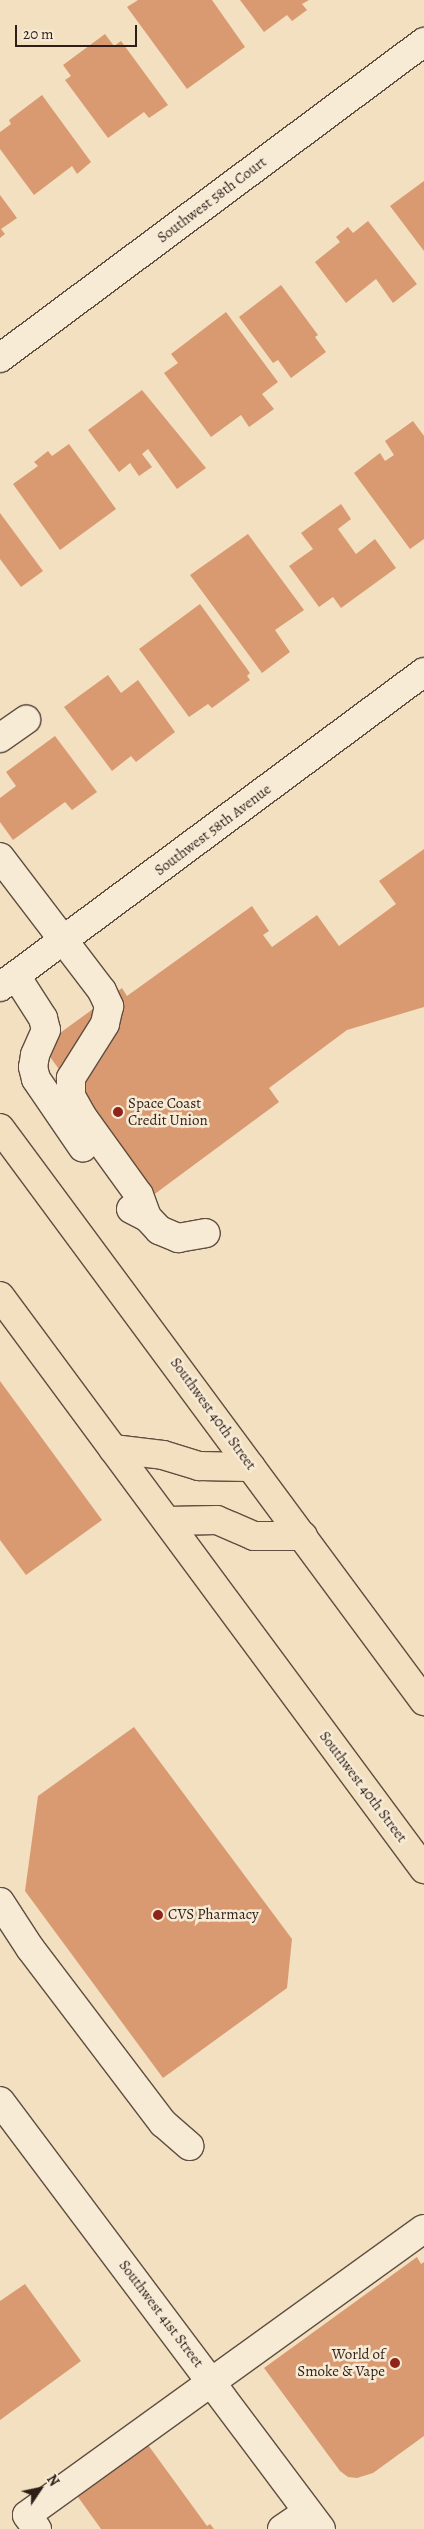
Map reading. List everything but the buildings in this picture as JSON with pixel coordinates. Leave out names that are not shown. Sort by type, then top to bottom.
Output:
[{"type":"main road","name":"Southwest 40th Street","points":[[0,1128],[424,1701]]},
{"type":"main road","name":"Southwest 40th Street","points":[[2,1301],[424,1869]]},
{"type":"main road","points":[[113,1449],[163,1455],[199,1466],[251,1467]]},
{"type":"main road","points":[[167,1521],[217,1520],[254,1536],[303,1536]]},
{"type":"street","name":"Southwest 58th Court","points":[[0,358],[424,42]]},
{"type":"street","name":"Southwest 58th Avenue","points":[[8,981],[63,943],[424,672]]},
{"type":"street","points":[[0,738],[26,720]]},
{"type":"street","points":[[0,857],[63,943],[102,991],[109,1006],[105,1024],[71,1078],[71,1096],[82,1116],[139,1195],[147,1217]]},
{"type":"street","points":[[8,981],[43,1018],[46,1030],[33,1067],[43,1093],[125,1206],[147,1217],[159,1230],[178,1238],[206,1233]]},
{"type":"street","points":[[0,1902],[30,1948],[163,2123],[189,2146]]},
{"type":"street","name":"Southwest 41st Street","points":[[0,2101],[314,2520]]},
{"type":"street","points":[[37,2529],[27,2515],[424,2229]]},
{"type":"street","points":[[282,2529],[314,2520]]},
{"type":"place","name":"Space Coast Credit Union","points":[[118,1112]]},
{"type":"place","name":"CVS Pharmacy","points":[[158,1915]]},
{"type":"place","name":"World of Smoke & Vape","points":[[395,2363]]}]
